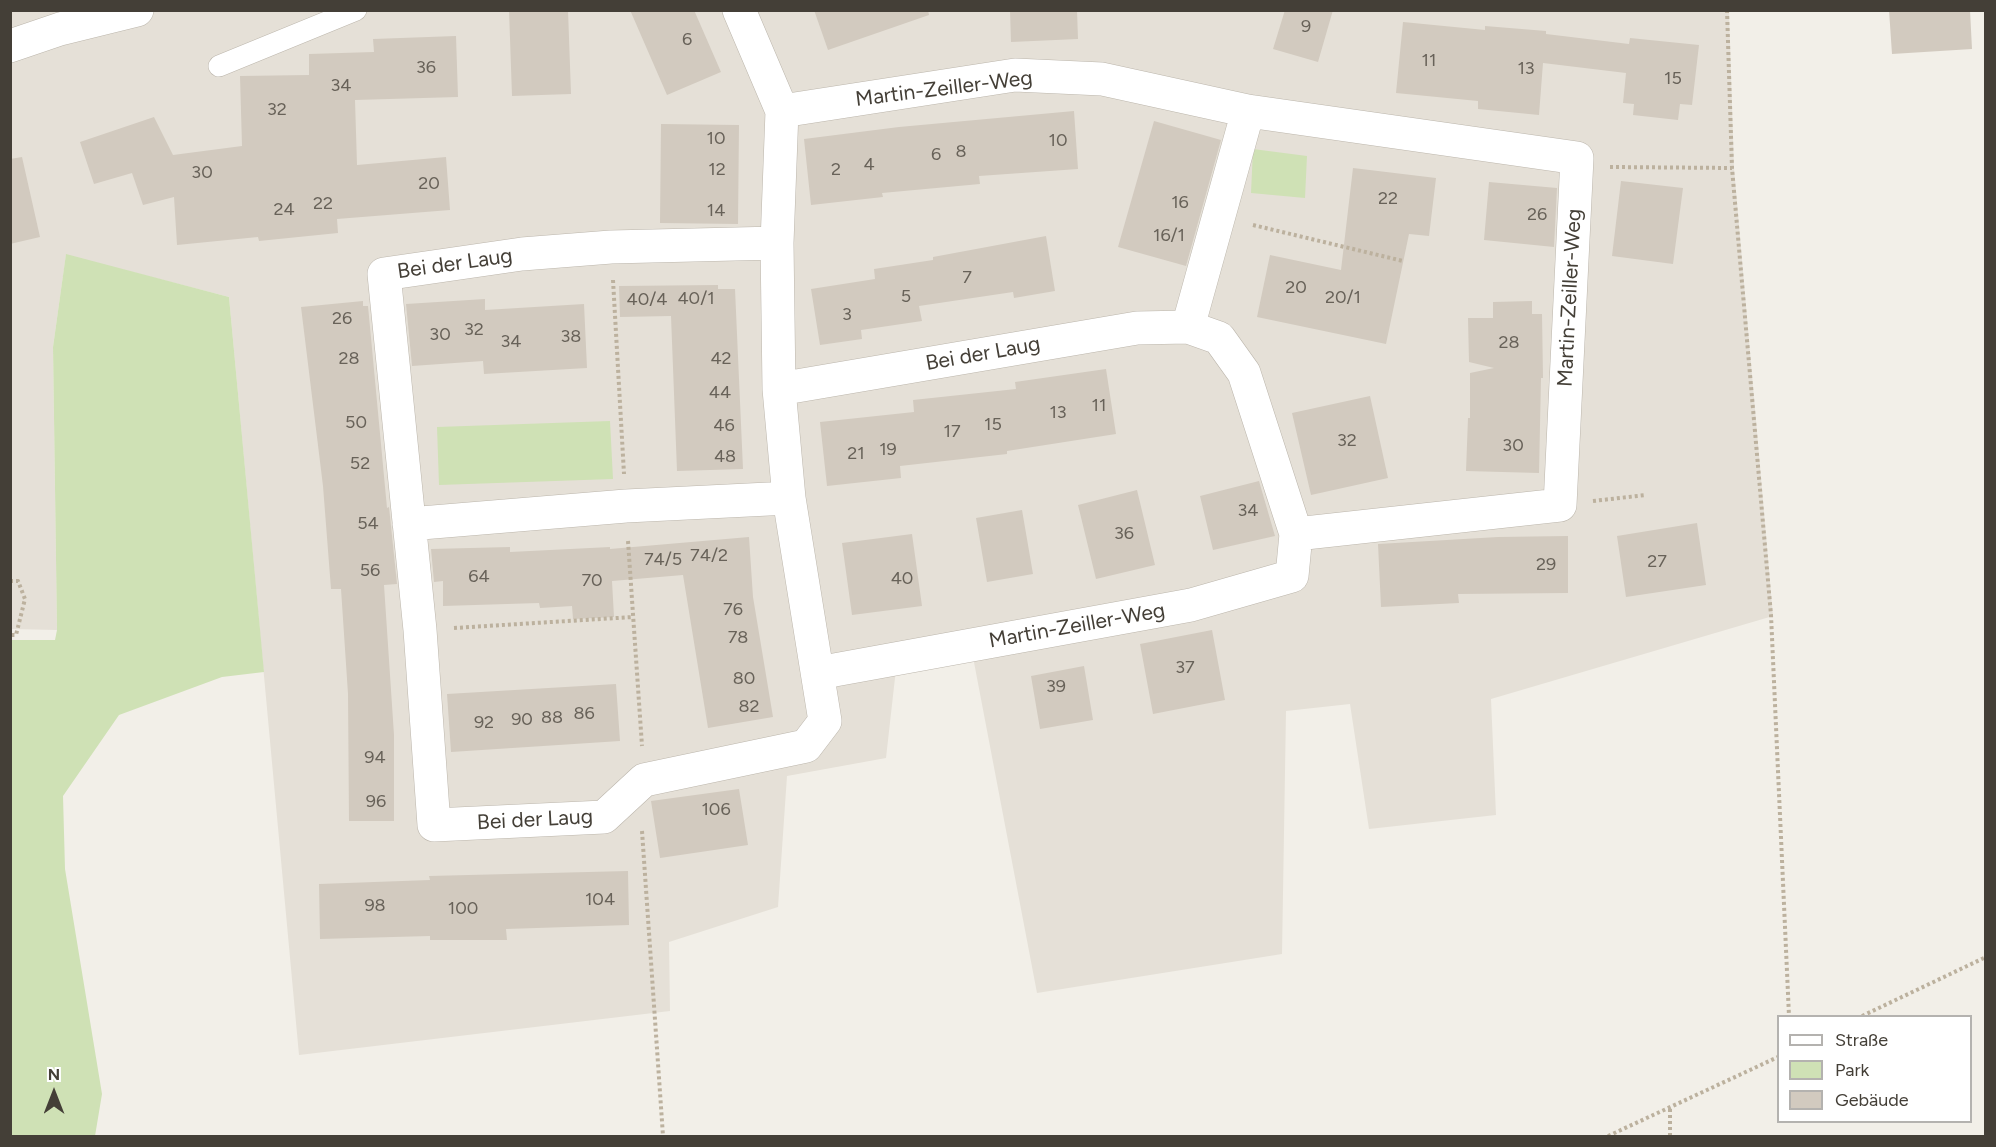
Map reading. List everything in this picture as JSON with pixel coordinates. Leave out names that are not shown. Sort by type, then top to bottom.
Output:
[{"type":"street","points":[[10,46],[60,29],[137,10]]},
{"type":"street","name":"Bei der Laug","points":[[739,10],[782,111],[777,243],[779,389],[789,498],[825,721],[806,746],[644,780],[639,788],[604,817],[434,825],[420,630],[384,274],[522,255],[578,250],[777,243]]},
{"type":"street","name":"Martin-Zeiller-Weg","points":[[782,111],[1015,75],[1102,79],[1184,99],[1248,111],[1577,158],[1560,505]]},
{"type":"street","points":[[1188,327],[1248,111]]},
{"type":"street","name":"Bei der Laug","points":[[779,389],[1137,327],[1188,327]]},
{"type":"street","name":"Martin-Zeiller-Weg","points":[[818,673],[1191,605],[1293,576],[1296,534],[1244,372],[1219,338],[1188,327]]},
{"type":"street","points":[[409,524],[626,506],[789,498]]},
{"type":"street","points":[[1296,534],[1560,505]]},
{"type":"lane","points":[[219,66],[356,10]]},
{"type":"path","points":[[1727,10],[1732,168],[1770,615],[1789,1015]]},
{"type":"path","points":[[1577,166],[1732,168]]},
{"type":"path","points":[[1217,216],[1403,261]]},
{"type":"path","points":[[1560,505],[1646,495]]},
{"type":"path","points":[[10,580],[18,580],[25,599],[16,635],[10,635]]},
{"type":"path","points":[[420,630],[633,617]]},
{"type":"path","points":[[639,788],[663,1137]]},
{"type":"path","points":[[1866,1015],[1986,957]]},
{"type":"path","points":[[1608,1137],[1777,1058]]},
{"type":"path","points":[[1670,1107],[1670,1137]]},
{"type":"shaded area","points":[[11,11],[1729,11],[1734,168],[1773,616],[1491,699],[1496,815],[1369,829],[1350,704],[1286,711],[1282,954],[1037,993],[973,657],[896,669],[886,758],[787,776],[778,907],[669,942],[670,1011],[299,1055],[229,297],[66,255],[53,347],[57,630],[11,629]]},
{"type":"green space","points":[[1253,149],[1307,156],[1305,198],[1251,193]]},
{"type":"green space","points":[[66,254],[229,297],[264,672],[222,677],[119,715],[63,796],[65,869],[102,1094],[95,1136],[11,1136],[11,640],[55,640],[57,630],[53,347]]},
{"type":"green space","points":[[610,421],[613,479],[439,485],[437,427]]},
{"type":"building","points":[[509,10],[568,10],[571,94],[512,96]]},
{"type":"building","points":[[630,10],[694,10],[721,72],[667,95]]},
{"type":"building","points":[[814,10],[928,10],[929,15],[828,50]]},
{"type":"building","points":[[1010,10],[1077,10],[1078,39],[1011,42]]},
{"type":"building","points":[[1285,10],[1333,10],[1318,62],[1273,49]]},
{"type":"building","points":[[1889,10],[1970,10],[1972,49],[1892,54]]},
{"type":"building","points":[[1403,22],[1485,30],[1485,26],[1546,31],[1546,34],[1629,44],[1630,38],[1699,45],[1692,105],[1680,104],[1678,120],[1633,115],[1634,104],[1623,103],[1626,73],[1543,63],[1539,115],[1478,109],[1478,101],[1396,93]]},
{"type":"building","points":[[456,36],[458,97],[355,100],[357,165],[446,157],[450,210],[337,219],[338,233],[259,241],[258,237],[177,245],[174,197],[143,205],[132,173],[94,184],[80,142],[154,117],[173,155],[242,146],[240,76],[309,75],[309,54],[374,52],[373,39]]},
{"type":"building","points":[[1074,111],[1078,169],[979,176],[980,184],[882,193],[883,197],[811,205],[804,139],[899,127]]},
{"type":"building","points":[[1154,121],[1221,140],[1186,266],[1118,247]]},
{"type":"building","points":[[661,124],[739,125],[738,224],[660,223]]},
{"type":"building","points":[[22,157],[40,237],[10,244],[10,159]]},
{"type":"building","points":[[1353,168],[1436,178],[1429,236],[1409,234],[1386,344],[1257,317],[1270,255],[1341,270]]},
{"type":"building","points":[[1621,181],[1683,188],[1673,264],[1612,256]]},
{"type":"building","points":[[1489,182],[1557,188],[1554,247],[1484,240]]},
{"type":"building","points":[[1046,236],[1055,291],[1014,298],[1013,292],[919,306],[922,321],[861,330],[862,339],[820,345],[811,289],[875,279],[874,269],[933,260],[933,257]]},
{"type":"building","points":[[718,285],[718,289],[735,289],[743,469],[677,471],[671,316],[620,317],[619,286]]},
{"type":"building","points":[[485,299],[485,310],[584,304],[587,368],[484,374],[483,361],[412,366],[406,304]]},
{"type":"building","points":[[363,301],[363,306],[368,306],[387,508],[389,507],[397,584],[384,585],[394,735],[394,821],[349,821],[348,694],[341,589],[331,589],[323,486],[301,307]]},
{"type":"building","points":[[1532,301],[1532,314],[1542,314],[1543,378],[1541,378],[1539,473],[1466,471],[1468,418],[1470,418],[1470,373],[1494,368],[1469,362],[1468,318],[1493,318],[1493,302]]},
{"type":"building","points":[[1106,369],[1116,434],[1007,451],[1007,454],[900,466],[901,478],[827,486],[820,422],[914,412],[913,400],[1016,389],[1015,382]]},
{"type":"building","points":[[1370,396],[1388,478],[1311,495],[1292,413]]},
{"type":"building","points":[[1259,481],[1275,536],[1213,550],[1200,496]]},
{"type":"building","points":[[1137,490],[1155,565],[1096,579],[1078,505]]},
{"type":"building","points":[[1022,510],[1033,574],[987,582],[976,518]]},
{"type":"building","points":[[1697,523],[1706,585],[1626,597],[1617,536]]},
{"type":"building","points":[[912,534],[922,606],[852,615],[842,543]]},
{"type":"building","points":[[1568,536],[1568,593],[1458,594],[1459,603],[1381,607],[1378,544],[1498,537]]},
{"type":"building","points":[[749,537],[753,597],[773,717],[708,728],[683,575],[612,581],[614,617],[573,619],[572,606],[540,608],[539,603],[443,606],[443,581],[434,582],[431,549],[510,547],[510,552],[610,547],[610,549]]},
{"type":"building","points":[[1212,630],[1225,700],[1153,714],[1140,644]]},
{"type":"building","points":[[1084,666],[1093,720],[1040,729],[1031,676]]},
{"type":"building","points":[[616,684],[620,741],[451,752],[447,694]]},
{"type":"building","points":[[739,789],[748,845],[660,858],[651,801]]},
{"type":"building","points":[[628,871],[629,925],[506,929],[507,940],[430,940],[430,936],[320,939],[319,884],[430,880],[429,876]]}]
